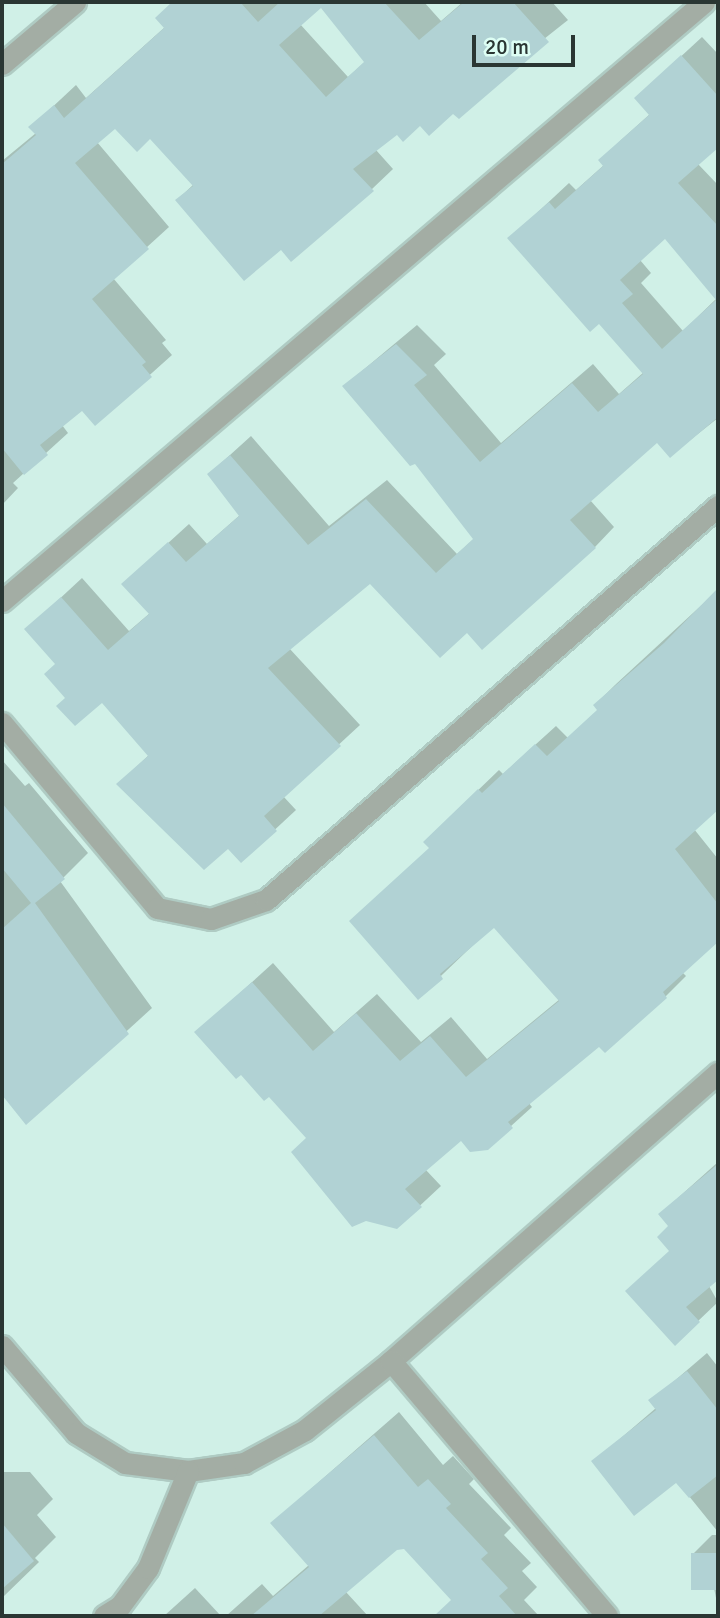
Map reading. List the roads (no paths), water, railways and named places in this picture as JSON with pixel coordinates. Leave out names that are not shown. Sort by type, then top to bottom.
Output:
[{"type":"street","points":[[2,64],[75,2]]},
{"type":"street","points":[[2,601],[704,2]]},
{"type":"street","points":[[2,723],[157,908],[211,919],[266,900],[718,506]]},
{"type":"street","points":[[2,1346],[76,1433],[125,1462],[188,1471],[244,1462],[305,1430],[391,1361],[718,1073]]},
{"type":"street","points":[[391,1361],[607,1616]]},
{"type":"street","points":[[104,1616],[120,1606],[148,1568],[188,1471]]}]
